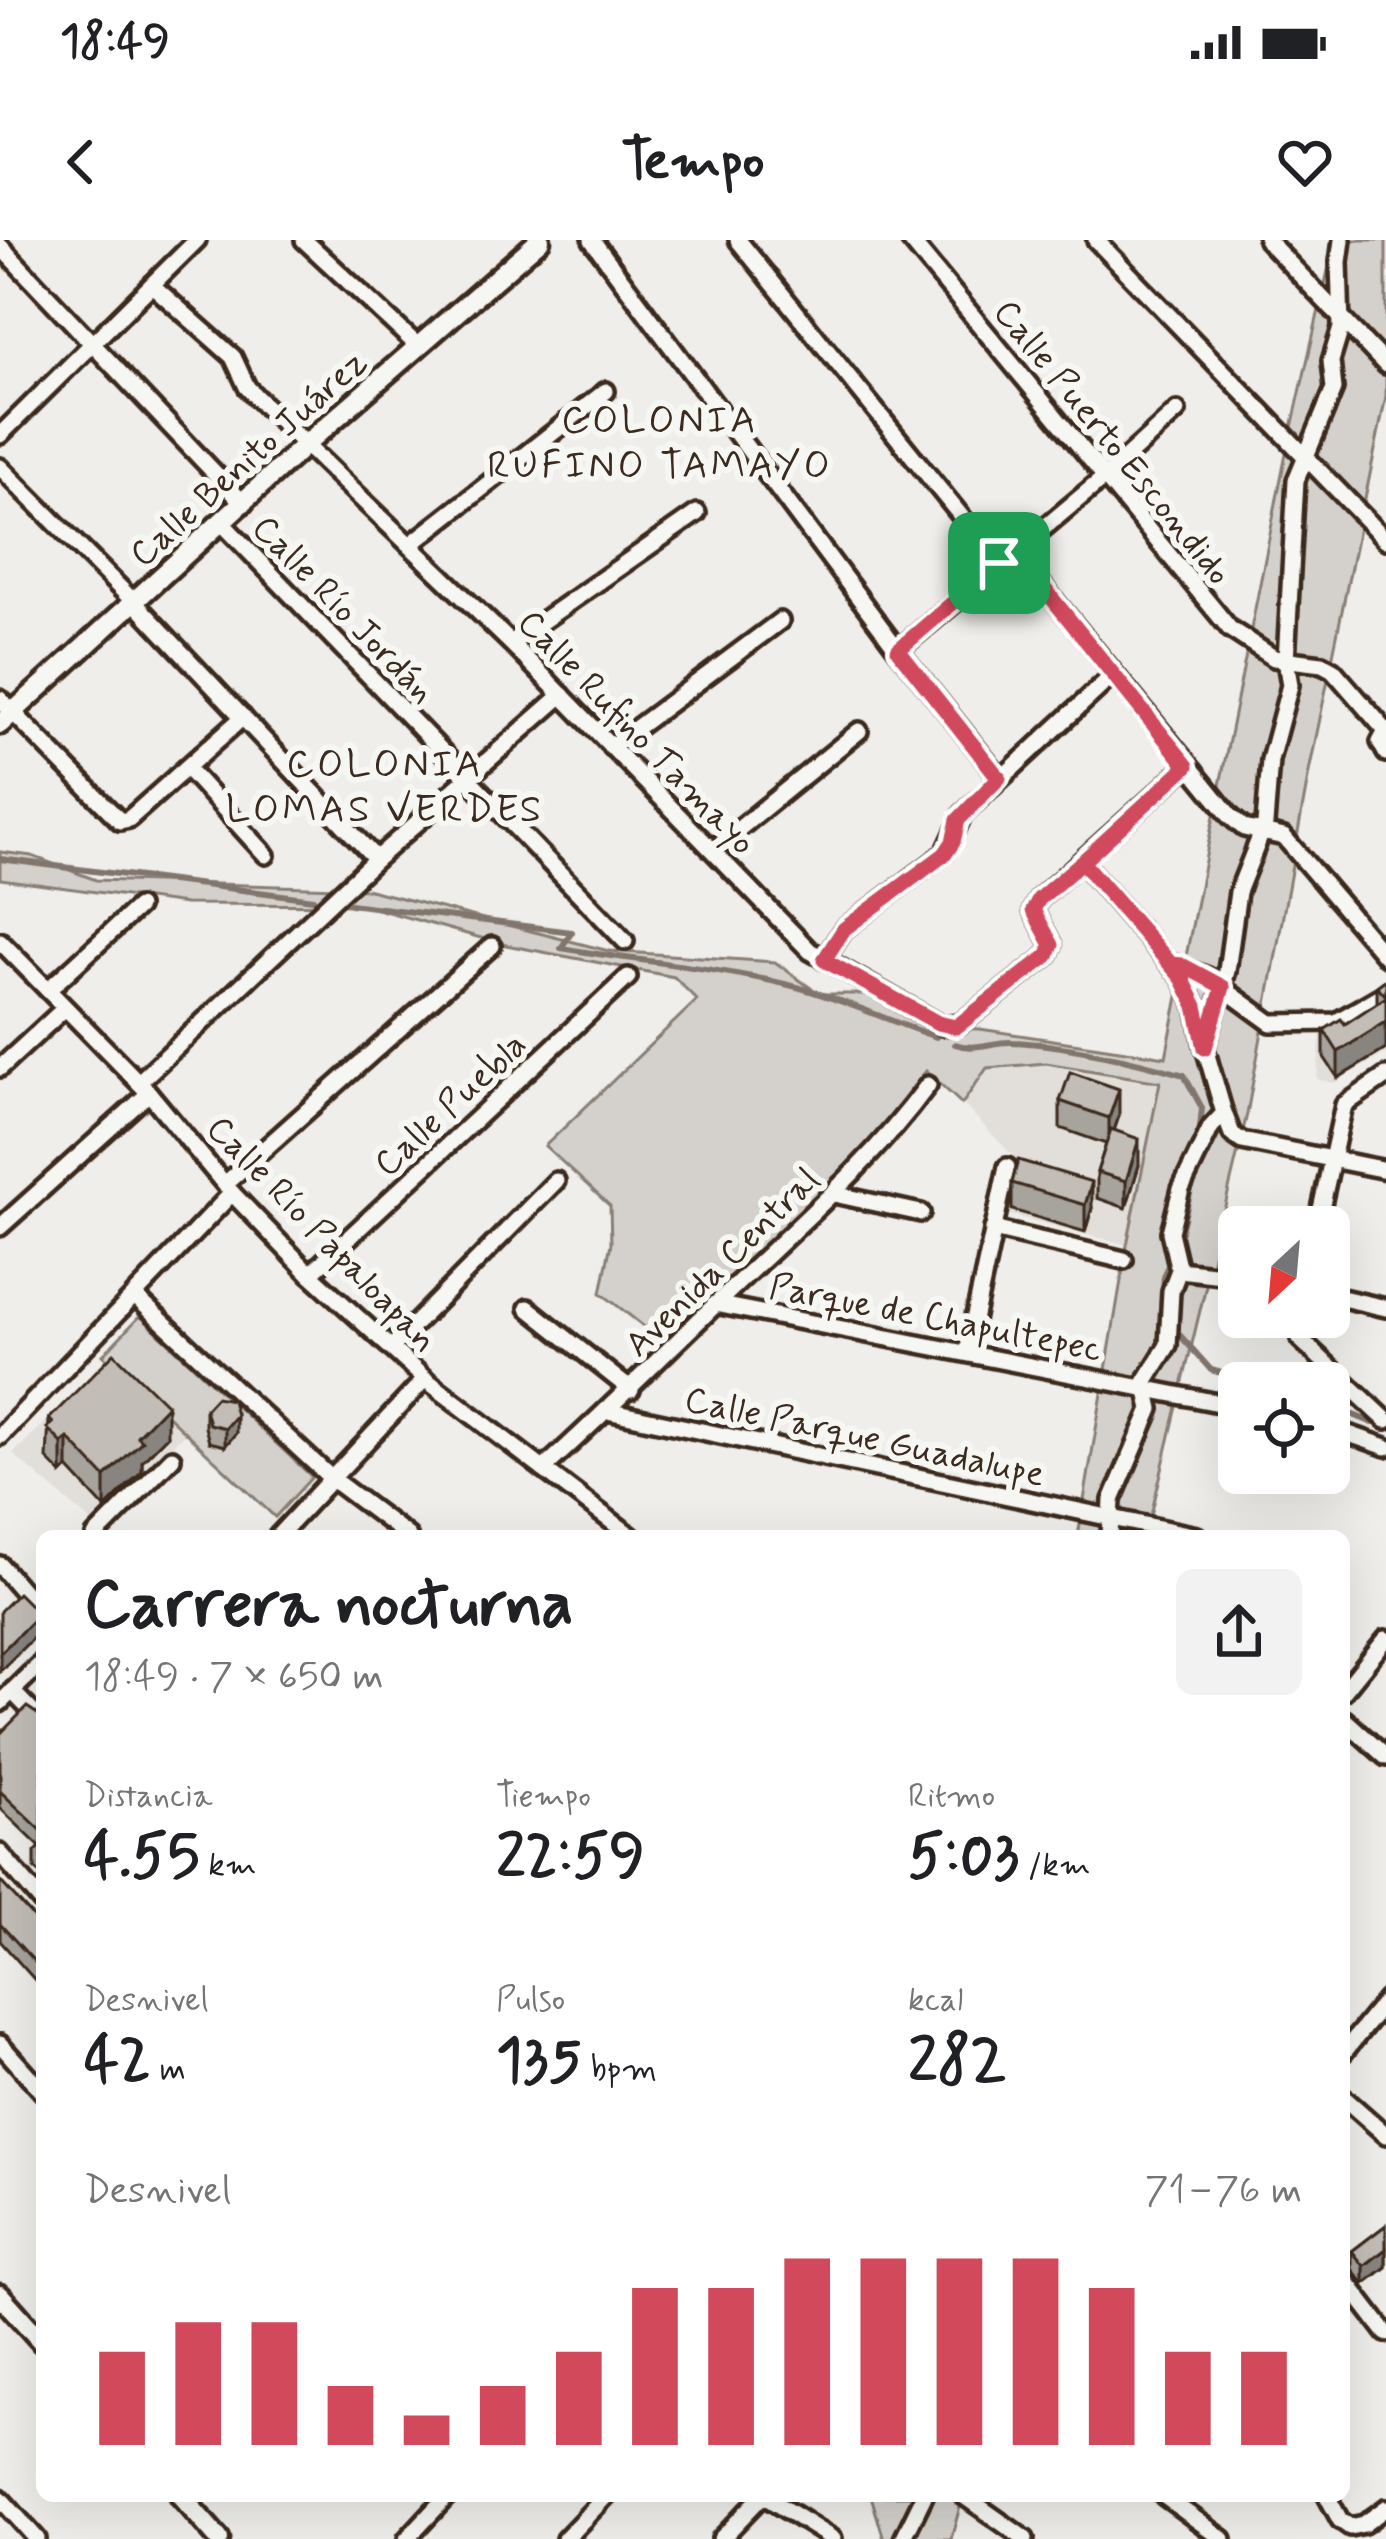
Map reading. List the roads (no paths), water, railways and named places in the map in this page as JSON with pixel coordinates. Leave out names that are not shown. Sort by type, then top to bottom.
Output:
[{"type":"street","points":[[0,435],[197,240]]},
{"type":"street","points":[[304,240],[419,346]]},
{"type":"street","points":[[592,240],[999,778]]},
{"type":"street","points":[[738,240],[999,563]]},
{"type":"street","name":"Calle Puerto Escondido","points":[[910,240],[1230,629],[1286,661],[1322,664],[1333,670],[1386,731],[1380,739],[1386,753]]},
{"type":"street","points":[[1096,240],[1386,540]]},
{"type":"street","points":[[1267,240],[1386,365]]},
{"type":"street","points":[[1205,1048],[1223,987],[1238,892],[1263,832],[1270,760],[1289,690],[1286,661],[1296,480],[1329,407],[1332,352],[1342,317],[1342,240]]},
{"type":"street","name":"Calle Benito Juárez","points":[[4,712],[135,603],[530,243]]},
{"type":"street","name":"Calle Río Jordán","points":[[0,246],[244,504]]},
{"type":"street","name":"Calle Rufino Tamayo","points":[[152,285],[233,357],[247,387],[511,644],[810,951],[824,960],[951,1027],[1050,952],[1052,945],[1033,910],[1039,899],[1082,862]]},
{"type":"street","points":[[410,545],[607,391]]},
{"type":"street","points":[[898,650],[1177,411]]},
{"type":"street","points":[[0,467],[376,859]]},
{"type":"street","points":[[511,644],[697,514]]},
{"type":"street","name":"Calle Río Jordán","points":[[222,523],[625,941]]},
{"type":"street","points":[[1014,551],[1234,821],[1288,841],[1386,957]]},
{"type":"street","points":[[611,748],[780,621]]},
{"type":"street","points":[[824,960],[844,929],[945,854],[958,820],[1114,674]]},
{"type":"street","points":[[0,1228],[376,859],[562,695]]},
{"type":"street","points":[[4,712],[116,820],[129,819],[243,717]]},
{"type":"street","points":[[713,850],[859,731]]},
{"type":"street","points":[[1187,766],[1082,862],[1191,992],[1232,1134],[1242,1141],[1386,1169]]},
{"type":"street","points":[[187,768],[266,855]]},
{"type":"street","points":[[48,990],[138,907]]},
{"type":"street","name":"Calle Río Papaloapan","points":[[0,941],[144,1088],[229,1189],[310,1274],[425,1379],[623,1530]]},
{"type":"street","points":[[0,1436],[136,1298],[229,1189],[492,946]]},
{"type":"street","points":[[1171,964],[1223,987],[1271,1023],[1336,1022],[1386,993]]},
{"type":"street","name":"Calle Puebla","points":[[310,1274],[628,977]]},
{"type":"street","points":[[0,1068],[65,1008]]},
{"type":"street","points":[[1322,1206],[1344,1105],[1386,1076]]},
{"type":"street","name":"Avenida Central","points":[[542,1468],[631,1390],[834,1194],[887,1140],[928,1085]]},
{"type":"street","points":[[1111,1530],[1116,1487],[1149,1418],[1148,1375],[1168,1345],[1171,1291],[1179,1270],[1171,1232],[1181,1190],[1211,1127],[1225,1113]]},
{"type":"street","points":[[967,1353],[1006,1167]]},
{"type":"street","points":[[391,1348],[556,1181]]},
{"type":"street","points":[[834,1194],[921,1213]]},
{"type":"street","points":[[993,1229],[1124,1260]]},
{"type":"street","points":[[1179,1270],[1218,1275]]},
{"type":"street","points":[[136,1298],[332,1479],[400,1530]]},
{"type":"street","points":[[1350,1299],[1386,1308]]},
{"type":"street","name":"Parque de Chapultepec","points":[[716,1304],[1218,1404]]},
{"type":"street","points":[[528,1308],[631,1390]]},
{"type":"street","points":[[1300,1338],[1386,1420]]},
{"type":"street","points":[[284,1530],[425,1379]]},
{"type":"street","name":"Calle Parque Guadalupe","points":[[607,1412],[1170,1530]]},
{"type":"street","points":[[1350,1434],[1386,1447]]},
{"type":"street","points":[[101,1530],[172,1458]]},
{"type":"street","points":[[0,1565],[36,1599]]},
{"type":"street","points":[[1350,1683],[1386,1639]]},
{"type":"street","points":[[36,1668],[6,1697],[36,1718]]},
{"type":"street","points":[[1350,1724],[1386,1757]]},
{"type":"street","points":[[0,1853],[36,1895]]},
{"type":"street","points":[[1350,2044],[1386,2000]]},
{"type":"street","points":[[0,2044],[36,2084]]},
{"type":"street","points":[[1350,2103],[1386,2135]]},
{"type":"street","points":[[1350,2286],[1386,2333]]},
{"type":"street","points":[[0,2295],[36,2335]]},
{"type":"street","points":[[0,2498],[37,2539]]},
{"type":"street","points":[[186,2502],[219,2539]]},
{"type":"street","points":[[407,2539],[441,2502]]},
{"type":"street","points":[[565,2539],[600,2502]]},
{"type":"street","points":[[721,2539],[757,2502]]},
{"type":"street","points":[[773,2502],[833,2539]]},
{"type":"street","points":[[903,2539],[921,2502]]},
{"type":"street","points":[[973,2502],[1025,2539]]},
{"type":"street","points":[[1172,2502],[1223,2539]]},
{"type":"street","points":[[1330,2502],[1350,2527],[1364,2524],[1386,2508]]},
{"type":"waterway","points":[[0,859],[313,899]]},
{"type":"waterway","points":[[350,904],[572,932],[561,948],[797,987],[936,1037]]},
{"type":"waterway","points":[[955,1044],[1051,1046],[1184,1075],[1202,1108],[1199,1138]]},
{"type":"waterway","points":[[1178,1243],[1196,1169]]},
{"type":"waterway","points":[[1173,1255],[1164,1274],[1162,1315],[1218,1372]]},
{"type":"waterway","points":[[1350,1414],[1373,1423]]},
{"type":"district","name":"COLONIA RUFINO TAMAYO","points":[[660,440]]},
{"type":"district","name":"COLONIA LOMAS VERDES","points":[[385,784]]}]
